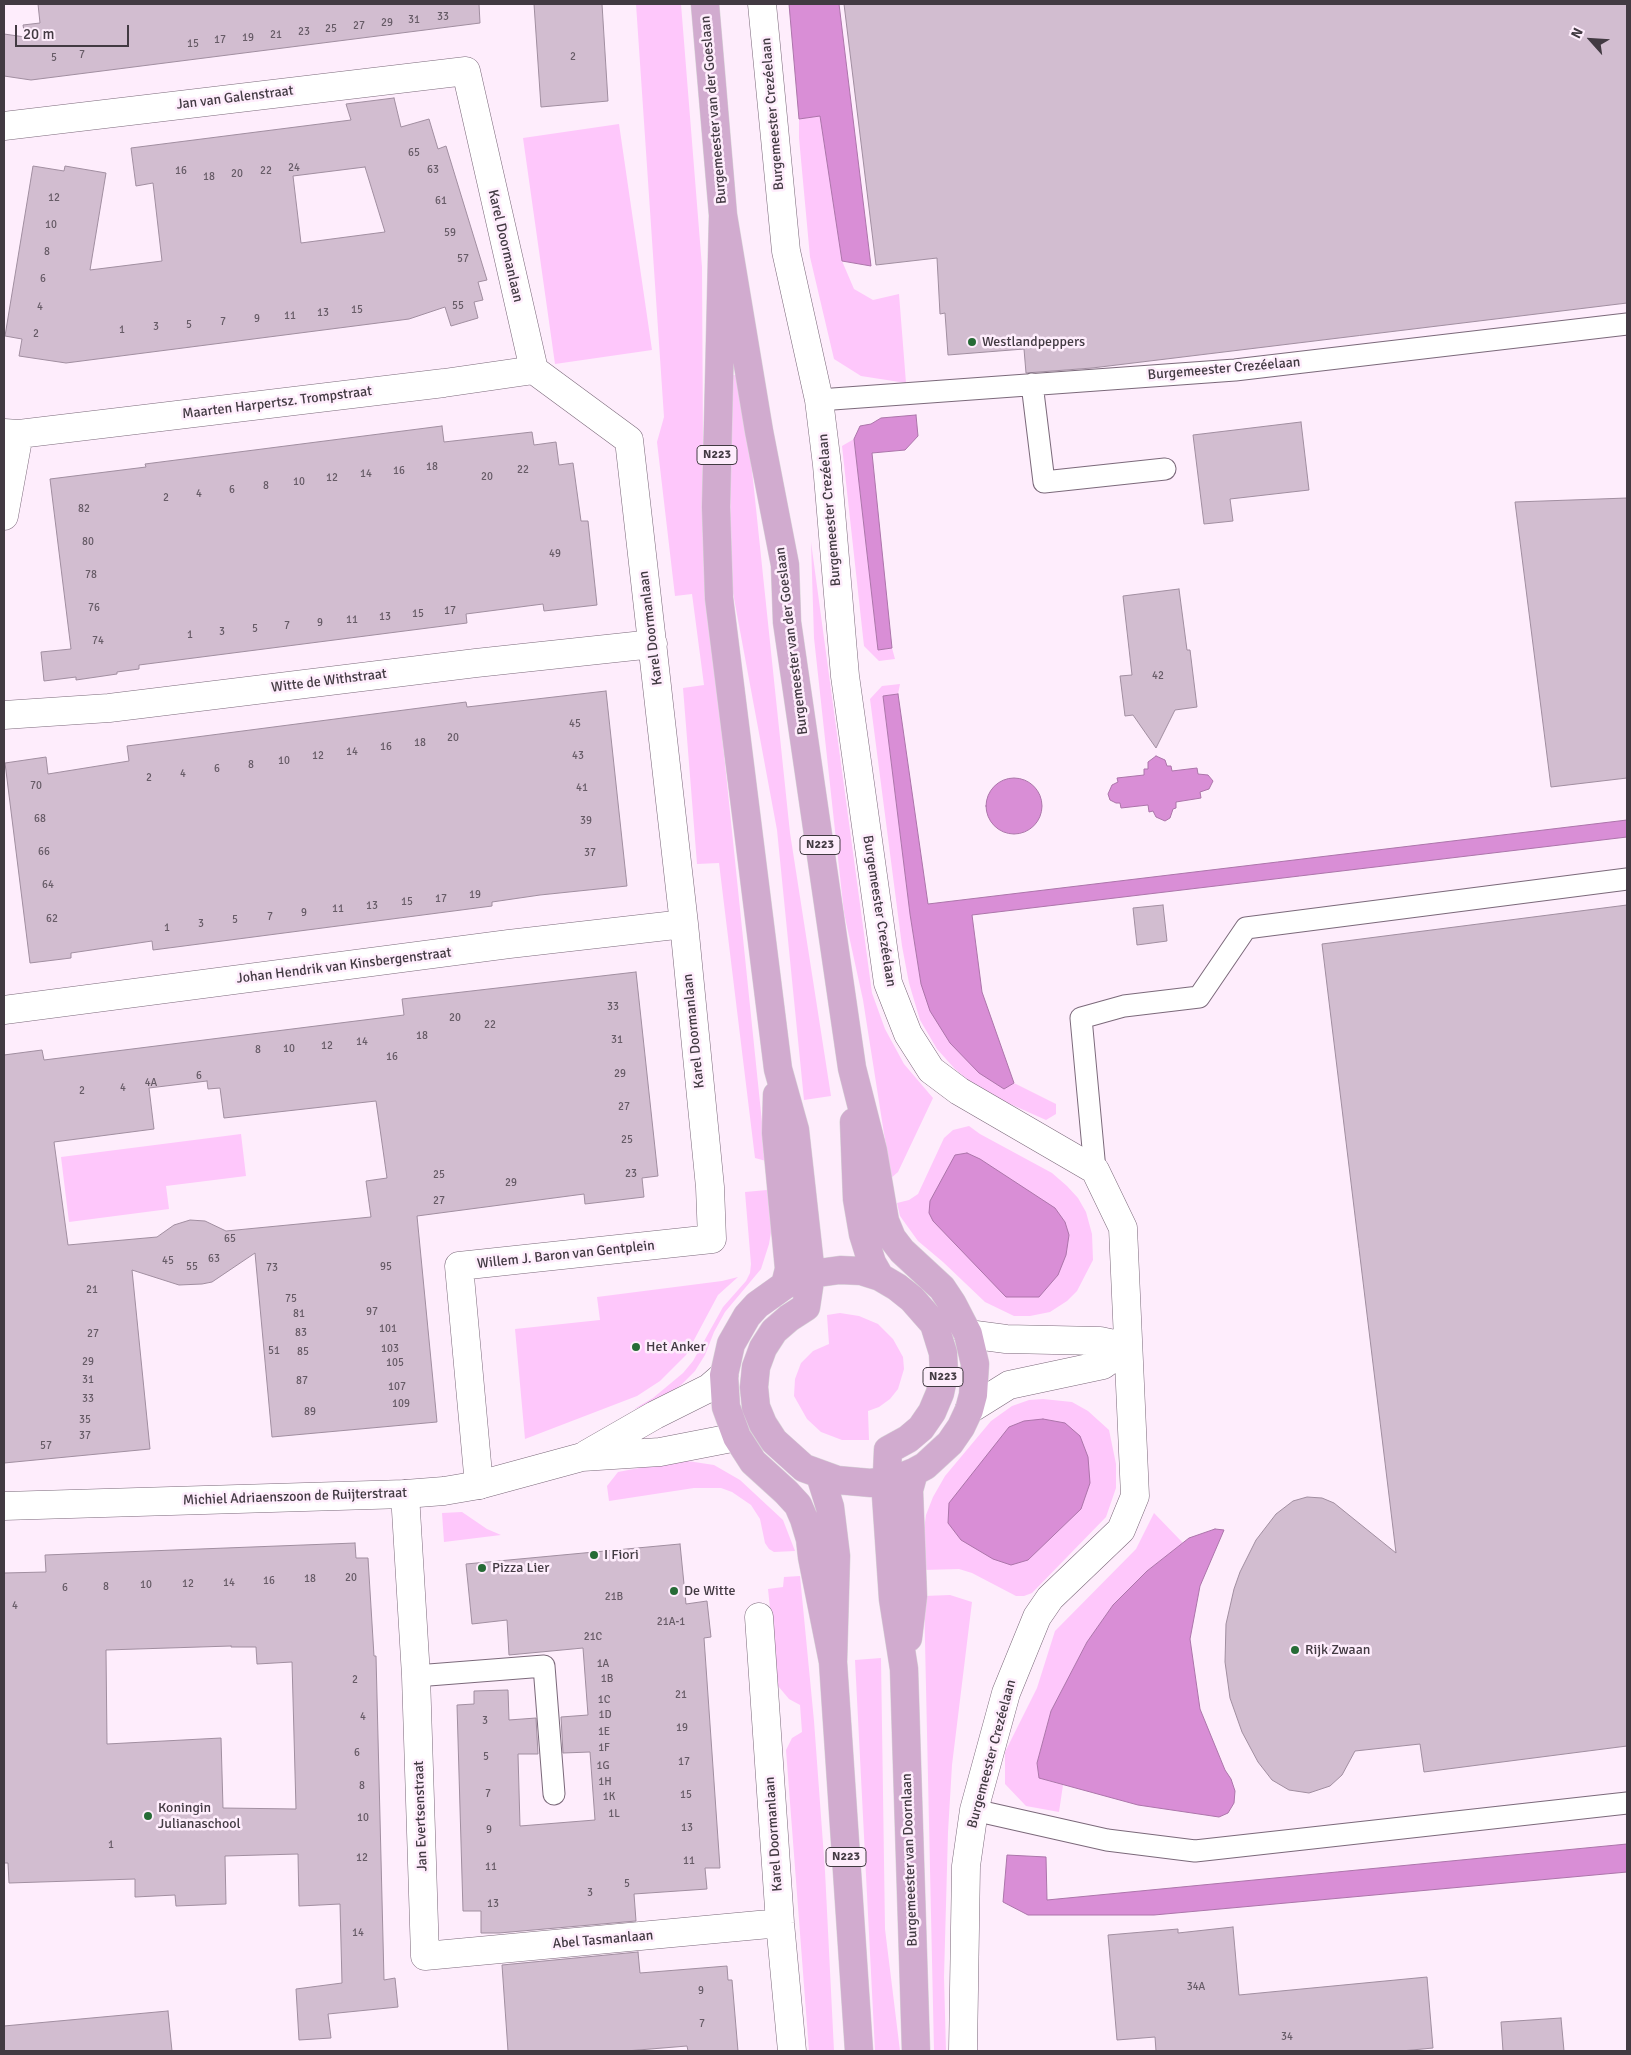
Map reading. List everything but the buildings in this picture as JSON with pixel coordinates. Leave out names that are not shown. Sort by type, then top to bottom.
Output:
[{"type":"main road","name":"Burgemeester van der Goeslaan","points":[[705,4],[723,216],[759,431],[785,565],[787,622],[852,1068],[873,1151],[885,1220],[892,1238],[902,1251],[942,1288],[952,1302],[968,1334]]},
{"type":"main road","name":"Burgemeester van der Goeslaan","points":[[723,216],[716,507],[719,598],[778,1069],[795,1130],[811,1274]]},
{"type":"main road","name":"Burgemeester van der Goeslaan","points":[[852,1068],[857,1199],[863,1234],[872,1263],[880,1277]]},
{"type":"main road","name":"Burgemeester van der Goeslaan","points":[[778,1069],[776,1133],[789,1269],[784,1284]]},
{"type":"main road","name":"N223","points":[[833,1662],[810,1538],[798,1505],[753,1462],[737,1438],[726,1408],[724,1375],[731,1344],[746,1316],[769,1294],[784,1284],[811,1274],[840,1270],[861,1271],[880,1277],[897,1287],[912,1299],[934,1324],[943,1354],[944,1374],[940,1394],[932,1412],[921,1428],[908,1439],[888,1450],[887,1480]]},
{"type":"main road","name":"N223","points":[[811,1274],[806,1307],[774,1331],[763,1348],[756,1367],[754,1387],[756,1407],[763,1424],[774,1441],[804,1468],[820,1475],[854,1483],[871,1483],[899,1478],[925,1466],[950,1442],[961,1427],[969,1410],[975,1379],[974,1356],[968,1334]]},
{"type":"main road","points":[[934,1324],[968,1334]]},
{"type":"main road","points":[[737,1438],[774,1441]]},
{"type":"main road","name":"Burgemeester van Doornlaan","points":[[904,1669],[913,1596],[909,1490],[914,1472]]},
{"type":"main road","name":"N223","points":[[820,1475],[830,1506],[836,1556],[833,1662],[860,2051]]},
{"type":"main road","name":"Burgemeester van Doornlaan","points":[[887,1480],[886,1496],[893,1599],[904,1669],[916,2051]]},
{"type":"street","name":"Burgemeester Crezéelaan","points":[[762,4],[786,251],[819,400],[827,465],[845,676],[888,983],[908,1034],[931,1070],[958,1091],[1095,1170],[1123,1228],[1135,1496],[1122,1530],[1050,1598],[1037,1617],[1006,1693],[974,1810],[966,1866],[963,2051]]},
{"type":"street","name":"Jan van Galenstraat","points":[[4,126],[466,71]]},
{"type":"street","name":"Karel Doormanlaan","points":[[466,71],[534,370],[629,440],[684,924],[710,1187],[712,1240]]},
{"type":"street","name":"Maarten Harpertsz. Trompstraat","points":[[12,433],[444,383],[534,370]]},
{"type":"street","points":[[4,516],[12,433]]},
{"type":"street","name":"Witte de Withstraat","points":[[4,715],[109,708],[476,663],[653,644]]},
{"type":"street","name":"Johan Hendrik van Kinsbergenstraat","points":[[4,1010],[509,944],[684,924]]},
{"type":"street","name":"Willem J. Baron van Gentplein","points":[[479,1485],[459,1266],[712,1240]]},
{"type":"street","points":[[968,1334],[1006,1339],[1100,1340],[1128,1347]]},
{"type":"street","points":[[969,1410],[1009,1385],[1103,1365],[1128,1347]]},
{"type":"street","name":"Michiel Adriaenszoon de Ruijterstraat","points":[[582,1457],[655,1415],[709,1388],[724,1375]]},
{"type":"street","name":"Michiel Adriaenszoon de Ruijterstraat","points":[[4,1506],[405,1494],[444,1491],[479,1485],[582,1457],[660,1452],[737,1438]]},
{"type":"street","name":"Jan Evertsenstraat","points":[[405,1494],[416,1676],[425,1956]]},
{"type":"street","name":"Karel Doormanlaan","points":[[759,1617],[780,1923],[792,2051]]},
{"type":"street","name":"Abel Tasmanlaan","points":[[425,1956],[780,1923]]},
{"type":"lane","name":"Burgemeester Crezéelaan","points":[[819,400],[1235,370],[1627,324]]},
{"type":"lane","points":[[1032,384],[1044,482],[1165,469]]},
{"type":"lane","points":[[1095,1170],[1080,1018],[1124,1006],[1199,997],[1246,928],[1627,879]]},
{"type":"lane","points":[[416,1676],[544,1666],[554,1794]]},
{"type":"lane","points":[[974,1810],[1107,1840],[1195,1851],[1627,1803]]},
{"type":"shaded area","points":[[636,4],[681,4],[702,267],[703,445],[711,628],[766,1161],[755,1158],[719,863],[697,864],[683,688],[704,685],[692,594],[675,596],[657,442],[664,417]]},
{"type":"shaded area","points":[[789,4],[839,4],[871,266],[842,261],[820,116],[799,119]]},
{"type":"shaded area","points":[[820,115],[842,261],[854,289],[873,300],[899,294],[906,383],[861,376],[834,359],[810,257],[799,138],[799,119]]},
{"type":"shaded area","points":[[619,124],[652,350],[555,364],[523,138]]},
{"type":"shaded area","points":[[726,375],[742,375],[790,833],[831,1096],[804,1100],[777,830],[733,593],[729,535]]},
{"type":"shaded area","points":[[916,415],[918,436],[905,450],[872,453],[892,648],[878,650],[854,439],[860,426],[871,424],[881,418]]},
{"type":"shaded area","points":[[854,439],[878,650],[892,648],[895,659],[879,661],[864,646],[842,446]]},
{"type":"shaded area","points":[[811,542],[872,993],[885,1029],[904,1064],[933,1098],[898,1172],[891,1178],[863,1000],[844,913],[814,638]]},
{"type":"shaded area","points":[[900,684],[898,694],[883,696],[910,914],[921,984],[1004,1089],[1014,1083],[1056,1104],[1056,1114],[1046,1120],[990,1095],[968,1080],[937,1049],[920,1020],[909,983],[902,946],[870,699],[882,686]]},
{"type":"shaded area","points":[[898,694],[928,904],[1627,820],[1627,837],[972,915],[982,992],[1014,1083],[1004,1089],[979,1073],[950,1043],[930,1011],[921,984],[910,914],[883,696]]},
{"type":"shaded area","points":[[1156,756],[1165,760],[1167,766],[1171,766],[1172,771],[1197,768],[1198,774],[1208,775],[1213,781],[1209,789],[1200,792],[1201,798],[1176,802],[1176,808],[1173,809],[1170,818],[1165,821],[1156,817],[1153,811],[1149,812],[1148,805],[1121,808],[1120,803],[1110,800],[1108,794],[1112,785],[1118,782],[1117,778],[1144,775],[1144,769],[1148,769],[1148,762]]},
{"type":"shaded area","points":[[1014,778],[1029,783],[1037,791],[1042,806],[1037,821],[1029,829],[1014,834],[999,829],[991,821],[986,806],[991,791],[999,783]]},
{"type":"shaded area","points":[[969,1126],[980,1134],[1052,1173],[1078,1198],[1086,1212],[1092,1234],[1093,1260],[1077,1291],[1067,1301],[1050,1312],[1030,1316],[1014,1316],[985,1302],[918,1241],[900,1216],[897,1203],[909,1200],[918,1194],[944,1138],[953,1130]]},
{"type":"shaded area","points":[[241,1134],[246,1176],[166,1186],[169,1209],[69,1222],[61,1157]]},
{"type":"shaded area","points":[[967,1153],[980,1159],[1055,1208],[1065,1222],[1069,1235],[1066,1255],[1058,1275],[1039,1297],[1006,1297],[933,1221],[929,1213],[930,1201],[955,1155]]},
{"type":"shaded area","points":[[767,1190],[773,1221],[769,1244],[761,1269],[725,1312],[714,1332],[705,1355],[695,1371],[665,1398],[634,1409],[653,1398],[683,1373],[693,1361],[723,1307],[746,1281],[750,1273],[751,1264],[745,1192]]},
{"type":"shaded area","points":[[738,1277],[718,1295],[686,1355],[660,1381],[637,1396],[525,1439],[515,1329],[600,1320],[597,1297],[722,1281]]},
{"type":"shaded area","points":[[840,1313],[859,1316],[878,1324],[893,1339],[903,1357],[904,1369],[898,1389],[890,1399],[879,1407],[868,1411],[869,1440],[842,1440],[821,1432],[807,1419],[794,1396],[795,1379],[801,1363],[813,1351],[829,1344],[827,1315]]},
{"type":"shaded area","points":[[1043,1399],[1072,1402],[1088,1411],[1109,1430],[1116,1464],[1116,1488],[1106,1517],[1032,1593],[1024,1596],[1016,1596],[972,1573],[959,1569],[923,1570],[923,1537],[926,1515],[933,1497],[945,1476],[991,1421],[1012,1406],[1029,1400]]},
{"type":"shaded area","points":[[1043,1419],[1065,1423],[1080,1436],[1088,1457],[1090,1483],[1081,1509],[1028,1560],[1011,1565],[993,1559],[961,1540],[948,1523],[949,1503],[1009,1427],[1024,1421]]},
{"type":"shaded area","points":[[681,1460],[714,1465],[740,1480],[783,1520],[795,1551],[774,1552],[769,1549],[765,1543],[760,1519],[751,1505],[732,1492],[721,1488],[694,1488],[609,1501],[607,1486],[618,1472]]},
{"type":"shaded area","points":[[462,1512],[487,1529],[501,1535],[444,1542],[442,1513]]},
{"type":"shaded area","points":[[1154,1513],[1183,1543],[1147,1571],[1113,1605],[1087,1642],[1051,1711],[1037,1763],[1039,1778],[1063,1785],[1059,1812],[1026,1806],[1005,1784],[1005,1752],[1037,1688],[1055,1631],[1136,1549]]},
{"type":"shaded area","points":[[1215,1529],[1224,1530],[1200,1586],[1190,1639],[1200,1709],[1235,1791],[1234,1803],[1228,1813],[1219,1817],[1138,1805],[1039,1778],[1037,1763],[1051,1711],[1087,1642],[1113,1605],[1147,1571],[1189,1538]]},
{"type":"shaded area","points":[[800,1576],[814,1721],[825,1871],[834,2051],[809,2051],[786,1750],[792,1738],[802,1732],[800,1705],[789,1699],[778,1686],[768,1589],[783,1587],[784,1577]]},
{"type":"shaded area","points":[[950,1595],[972,1602],[952,1765],[948,1832],[944,1977],[946,2051],[934,2051],[924,1596]]},
{"type":"shaded area","points":[[881,1658],[885,1929],[900,2051],[875,2051],[855,1660]]},
{"type":"shaded area","points":[[1627,1844],[1627,1872],[1154,1915],[1028,1915],[1003,1902],[1007,1855],[1046,1857],[1047,1900]]},
{"type":"place","name":"Westlandpeppers","points":[[972,342]]},
{"type":"place","name":"Het Anker","points":[[636,1347]]},
{"type":"place","name":"I Fiori","points":[[594,1555]]},
{"type":"place","name":"Pizza Lier","points":[[482,1568]]},
{"type":"place","name":"De Witte","points":[[674,1591]]},
{"type":"place","name":"Rijk Zwaan","points":[[1295,1650]]},
{"type":"place","name":"Koningin Julianaschool","points":[[148,1816]]}]
